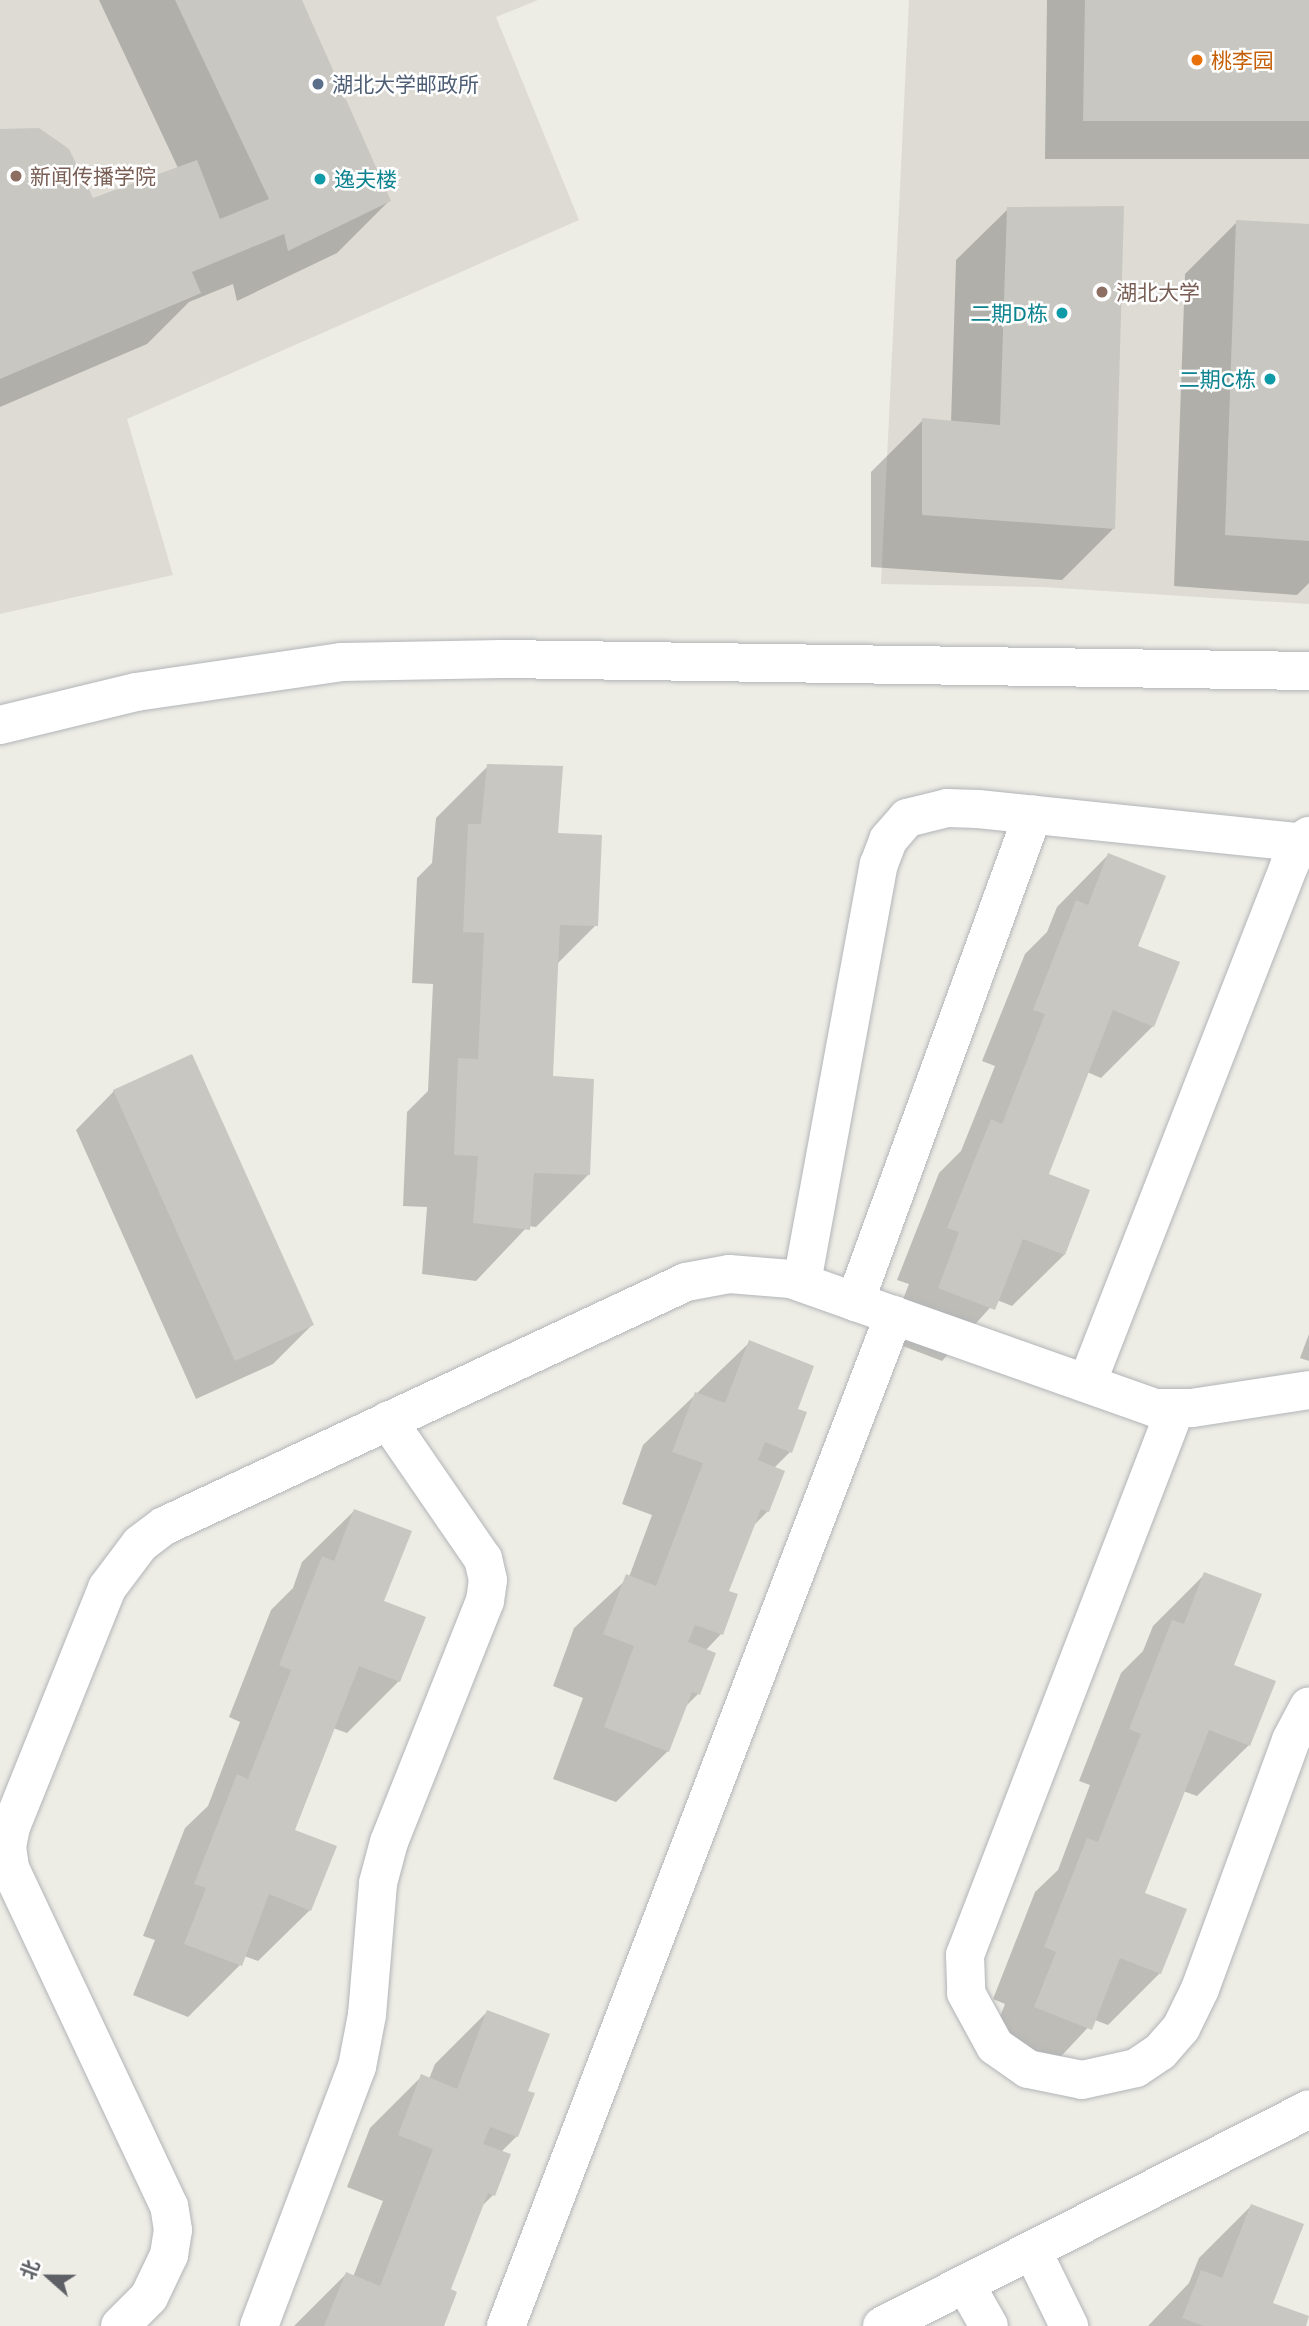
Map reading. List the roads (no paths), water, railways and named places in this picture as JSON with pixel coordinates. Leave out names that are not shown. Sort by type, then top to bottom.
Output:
[{"type":"street","points":[[0,724],[136,692],[354,662],[502,659],[1309,671]]},
{"type":"street","points":[[802,1282],[875,884],[888,840],[907,818],[947,808],[1305,839],[1087,1383]]},
{"type":"street","points":[[855,1301],[1033,814]]},
{"type":"street","points":[[120,2326],[149,2297],[169,2255],[173,2230],[169,2206],[10,1868],[11,1827],[107,1588],[140,1544],[164,1526],[686,1282],[755,1274],[802,1282],[1087,1383],[1174,1410],[1309,1390]]},
{"type":"street","points":[[506,2326],[894,1315]]},
{"type":"street","points":[[1174,1410],[965,1955],[966,1993],[995,2046],[1028,2069],[1082,2080],[1136,2068],[1160,2052],[1181,2028],[1200,1989],[1291,1740],[1309,1706]]},
{"type":"street","points":[[259,2326],[274,2298],[357,2067],[367,2015],[378,1883],[389,1842],[485,1601],[488,1580],[483,1559],[388,1421]]},
{"type":"street","points":[[882,2326],[1309,2109]]},
{"type":"street","points":[[1032,2250],[1069,2326]]},
{"type":"street","points":[[965,2284],[989,2326]]},
{"type":"place","name":"桃李园","points":[[1197,60]]},
{"type":"place","name":"湖北大学邮政所","points":[[318,84]]},
{"type":"place","name":"新闻传播学院","points":[[16,176]]},
{"type":"place","name":"逸夫楼","points":[[320,179]]},
{"type":"place","name":"湖北大学","points":[[1102,292]]},
{"type":"place","name":"二期D栋","points":[[1062,313]]},
{"type":"place","name":"二期C栋","points":[[1270,379]]}]
